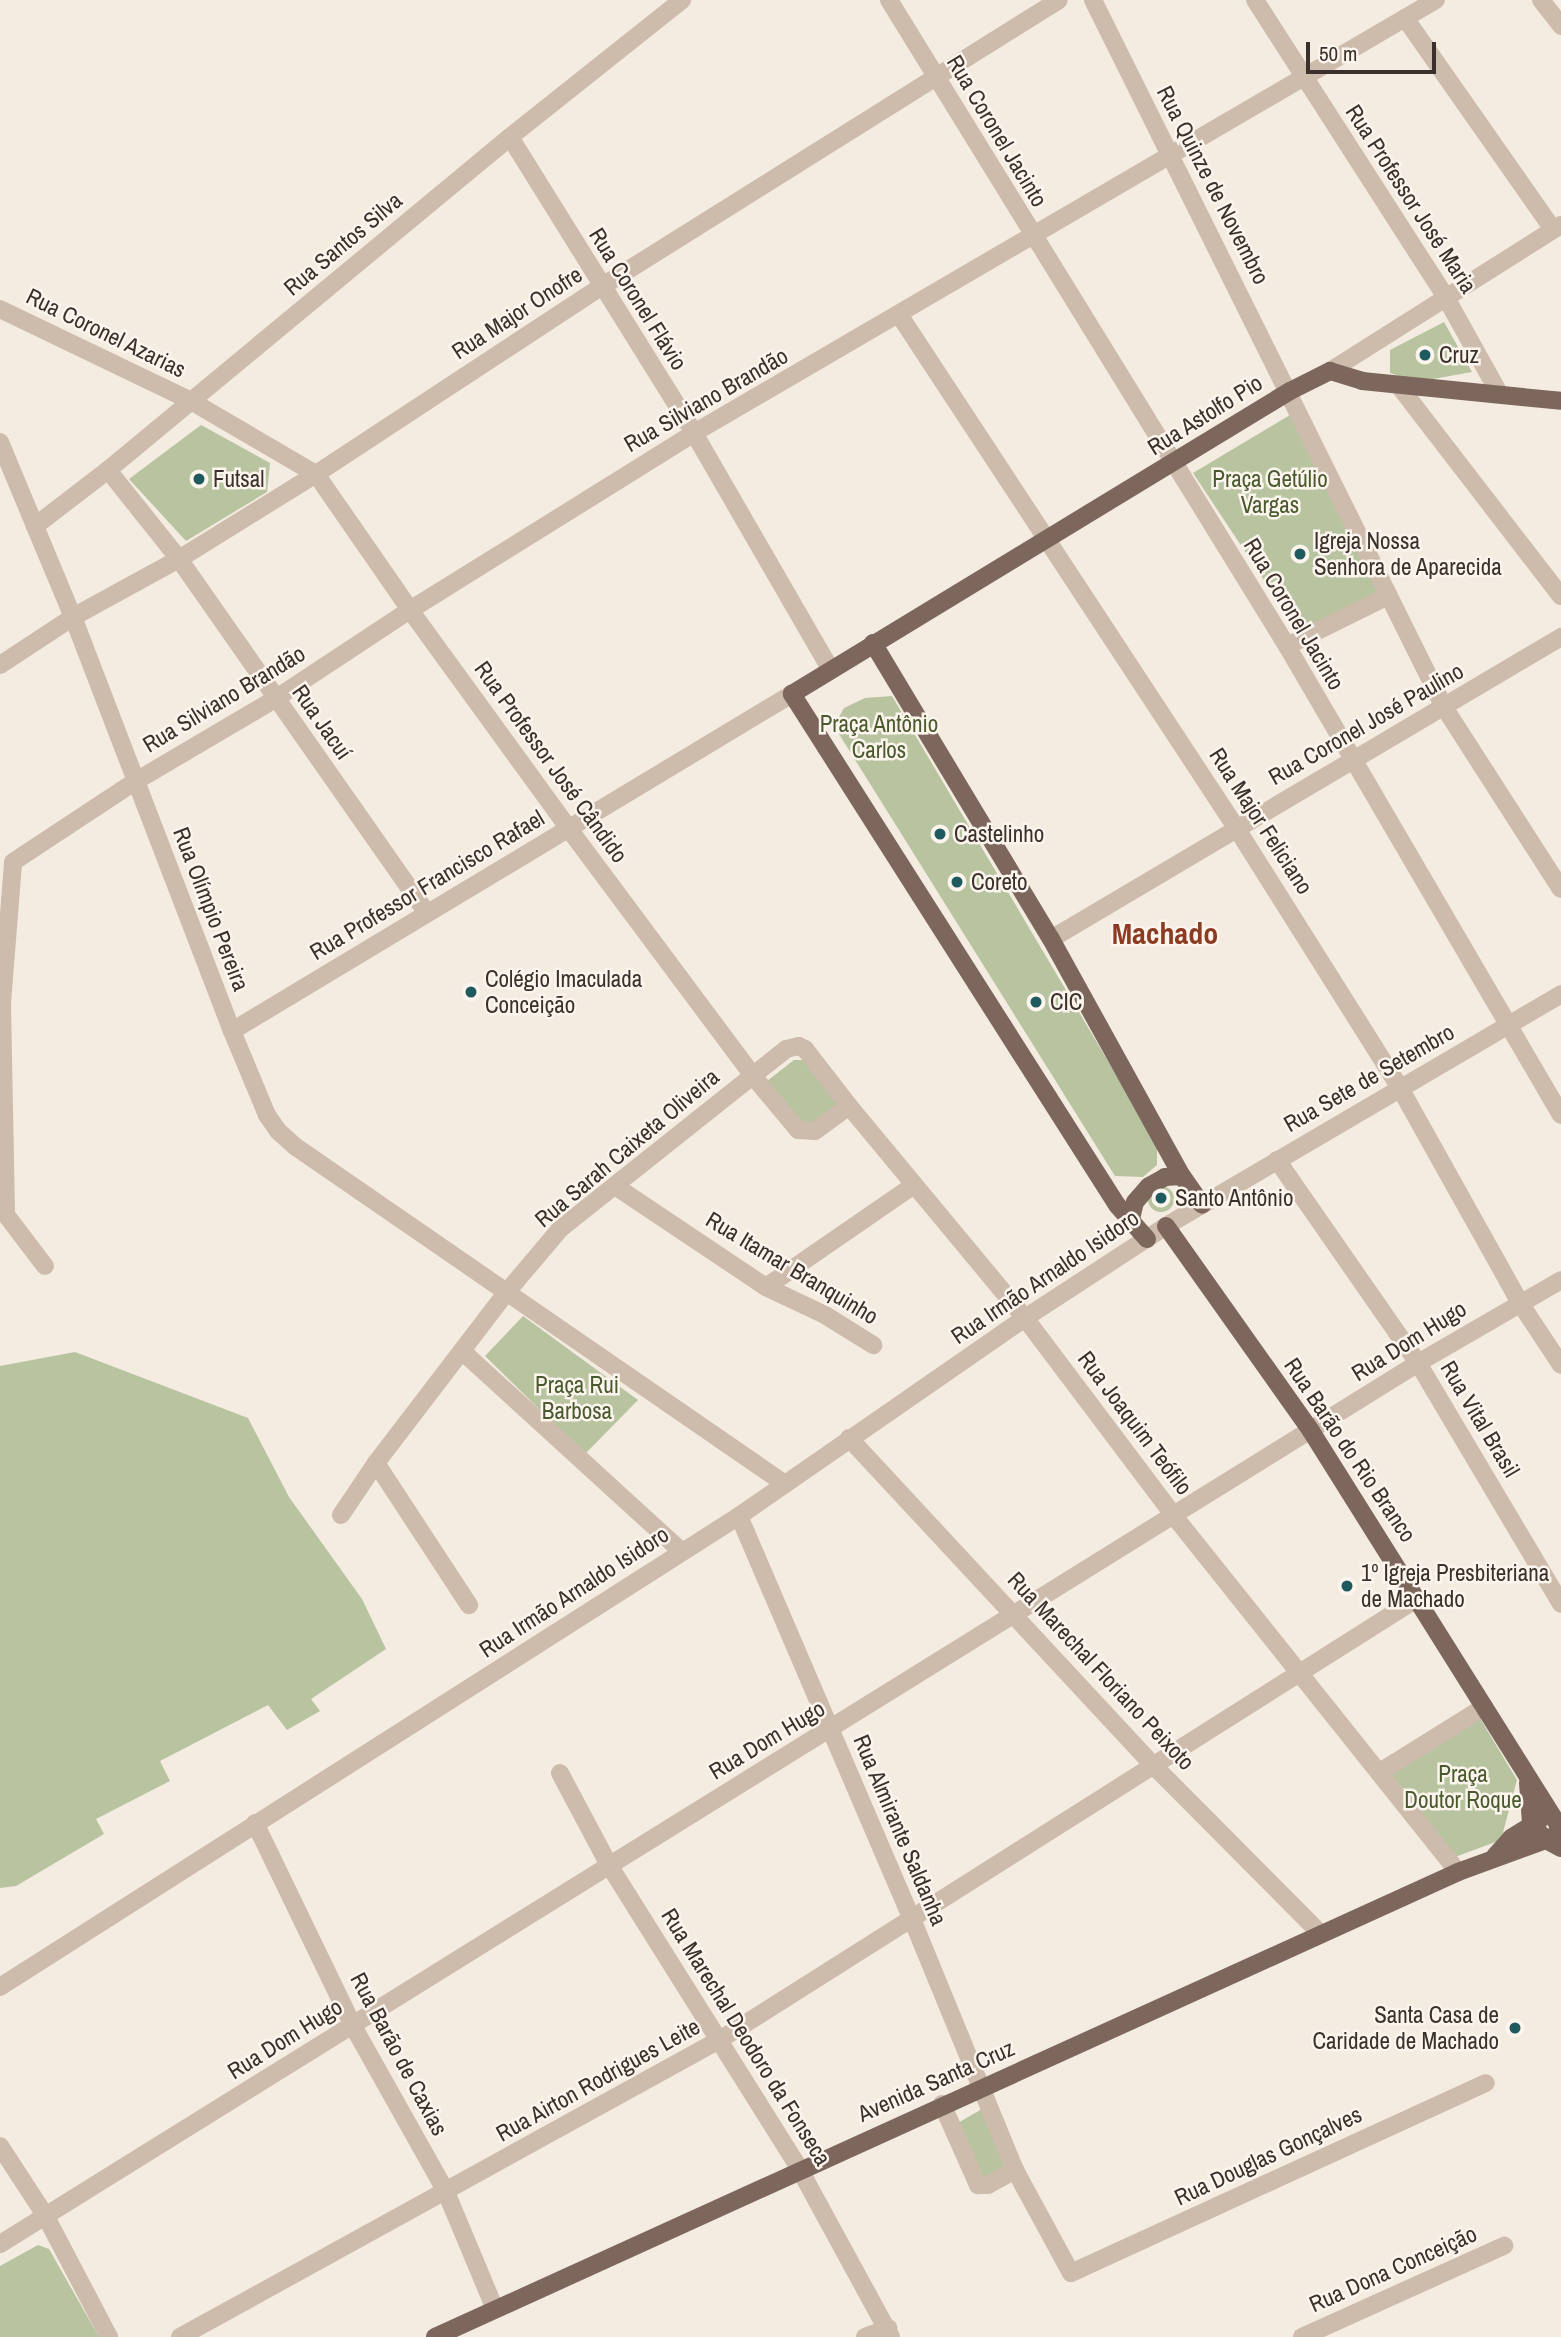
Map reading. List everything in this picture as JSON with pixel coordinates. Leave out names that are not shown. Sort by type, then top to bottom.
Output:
[{"type":"main road","name":"Rua Astolfo Pio","points":[[873,643],[1174,464],[1290,391],[1330,371]]},
{"type":"main road","points":[[1330,371],[1343,377],[1399,386],[1499,393],[1561,401]]},
{"type":"main road","points":[[1147,1239],[1117,1205],[792,694],[830,669],[873,643],[1051,939],[1182,1176],[1202,1205]]},
{"type":"main road","points":[[1131,1219],[1135,1202],[1149,1185],[1165,1177],[1182,1176]]},
{"type":"main road","name":"Rua Barão do Rio Branco","points":[[1166,1226],[1311,1431],[1418,1598],[1557,1830]]},
{"type":"main road","name":"Rua Barão do Rio Branco","points":[[1528,1779],[1531,1823]]},
{"type":"main road","points":[[1495,1857],[1511,1838],[1531,1823],[1557,1830]]},
{"type":"main road","points":[[1458,1872],[1557,1830]]},
{"type":"main road","name":"Avenida Santa Cruz","points":[[435,2337],[942,2104],[1458,1872]]},
{"type":"street","name":"Rua Santos Silva","points":[[35,526],[108,470],[510,137],[682,0]]},
{"type":"street","name":"Rua Coronel Jacinto","points":[[888,0],[1287,646],[1351,760],[1561,1115]]},
{"type":"street","name":"Rua Major Onofre","points":[[0,665],[73,617],[178,559],[316,474],[601,287],[1059,0]]},
{"type":"street","name":"Rua Quinze de Novembro","points":[[1093,0],[1290,391]]},
{"type":"street","name":"Rua Professor José Maria","points":[[1255,0],[1445,296],[1499,393]]},
{"type":"street","name":"Rua Silviano Brandão","points":[[6,858],[275,699],[410,610],[694,433],[900,316],[1436,0]]},
{"type":"street","points":[[1541,0],[1561,26]]},
{"type":"street","points":[[1405,18],[1557,227]]},
{"type":"street","name":"Rua Coronel Flávio","points":[[510,137],[694,433],[830,669]]},
{"type":"street","name":"Rua Astolfo Pio","points":[[1330,371],[1557,227]]},
{"type":"street","name":"Rua Coronel Azarias","points":[[0,309],[191,401],[316,474]]},
{"type":"street","name":"Rua Major Feliciano","points":[[900,316],[1049,538],[1237,829],[1400,1088],[1520,1303],[1561,1365]]},
{"type":"street","points":[[1399,386],[1561,596]]},
{"type":"street","points":[[1290,391],[1444,707],[1561,889]]},
{"type":"street","name":"Rua Olímpio Pereira","points":[[0,442],[73,617],[232,1031],[267,1115],[278,1131],[296,1147],[506,1293]]},
{"type":"street","name":"Rua Jacuí","points":[[108,470],[178,559],[427,913]]},
{"type":"street","name":"Rua Professor José Cândido","points":[[316,474],[410,610],[569,829],[753,1076],[798,1130],[807,1133],[815,1131],[849,1106]]},
{"type":"street","points":[[1287,646],[1388,596]]},
{"type":"street","name":"Rua Coronel José Paulino","points":[[1051,939],[1561,637]]},
{"type":"street","name":"Rua Professor Francisco Rafael","points":[[232,1031],[792,694]]},
{"type":"street","points":[[6,858],[1,1003],[3,1210],[46,1266]]},
{"type":"street","name":"Rua Sete de Setembro","points":[[1202,1205],[1561,994]]},
{"type":"street","name":"Rua Sarah Caixeta Oliveira","points":[[506,1293],[560,1229],[786,1049],[799,1046],[805,1049],[849,1106]]},
{"type":"street","name":"Rua Joaquim Teófilo","points":[[849,1106],[1025,1318],[1174,1516],[1380,1772]]},
{"type":"street","name":"Rua Vital Brasil","points":[[1277,1160],[1418,1363],[1561,1604]]},
{"type":"street","points":[[766,1287],[914,1185]]},
{"type":"street","name":"Rua Itamar Branquinho","points":[[615,1186],[766,1287],[825,1315],[873,1346]]},
{"type":"street","points":[[1166,1226],[1202,1205]]},
{"type":"street","name":"Rua Irmão Arnaldo Isidoro","points":[[0,1987],[739,1516],[1025,1318],[1166,1226]]},
{"type":"street","name":"Rua Dom Hugo","points":[[0,2244],[1418,1363],[1561,1280]]},
{"type":"street","points":[[341,1515],[376,1463],[506,1293],[785,1484]]},
{"type":"street","points":[[462,1351],[682,1552]]},
{"type":"street","name":"Rua Marechal Floriano Peixoto","points":[[849,1438],[1154,1766],[1321,1934]]},
{"type":"street","points":[[376,1463],[469,1605]]},
{"type":"street","name":"Rua Almirante Saldanha","points":[[739,1516],[912,1919],[1015,2170],[1071,2273]]},
{"type":"street","name":"Rua Airton Rodrigues Leite","points":[[180,2337],[721,2039],[1302,1674],[1418,1598]]},
{"type":"street","points":[[1458,1872],[1380,1772],[1484,1707]]},
{"type":"street","name":"Rua Marechal Deodoro da Fonseca","points":[[560,1773],[609,1865],[721,2039],[800,2169],[890,2332]]},
{"type":"street","name":"Rua Barão de Caxias","points":[[255,1823],[353,2026],[446,2192],[495,2309]]},
{"type":"street","name":"Rua Douglas Gonçalves","points":[[1071,2273],[1486,2083]]},
{"type":"street","points":[[942,2104],[978,2185],[988,2185],[1015,2170]]},
{"type":"street","points":[[0,2146],[45,2215],[109,2337]]},
{"type":"street","name":"Rua Dona Conceição","points":[[1302,2337],[1504,2246]]},
{"type":"street","points":[[865,2337],[890,2332]]},
{"type":"green space","points":[[1444,322],[1472,372],[1416,382],[1390,373],[1390,350]]},
{"type":"green space","name":"Praça Getúlio Vargas","points":[[1290,415],[1378,593],[1299,633],[1193,473]]},
{"type":"green space","points":[[201,425],[270,463],[267,492],[186,541],[129,479]]},
{"type":"green space","name":"Praça Antônio Carlos","points":[[892,696],[1157,1144],[1157,1165],[1143,1177],[1115,1176],[834,726],[844,708],[865,698]]},
{"type":"green space","points":[[794,1060],[806,1060],[841,1105],[815,1124],[801,1125],[767,1081]]},
{"type":"green space","points":[[1161,1186],[1170,1190],[1174,1199],[1170,1208],[1161,1212],[1152,1208],[1148,1199],[1152,1190]]},
{"type":"green space","name":"Praça Rui Barbosa","points":[[523,1316],[638,1400],[585,1454],[485,1356]]},
{"type":"green space","points":[[75,1352],[248,1418],[289,1497],[362,1599],[386,1649],[311,1699],[320,1711],[287,1730],[268,1705],[160,1761],[170,1781],[96,1819],[104,1834],[16,1886],[0,1888],[0,1366]]},
{"type":"green space","name":"Praça Doutor Roque","points":[[1471,1720],[1481,1720],[1517,1780],[1501,1840],[1455,1857],[1390,1773]]},
{"type":"green space","points":[[982,2109],[1007,2172],[979,2183],[956,2124]]},
{"type":"green space","points":[[38,2245],[49,2249],[99,2337],[0,2337],[0,2266]]},
{"type":"place","name":"Cruz","points":[[1425,355]]},
{"type":"place","name":"Futsal","points":[[199,479]]},
{"type":"place","name":"Igreja Nossa Senhora de Aparecida","points":[[1300,554]]},
{"type":"place","name":"Castelinho","points":[[940,834]]},
{"type":"place","name":"Coreto","points":[[957,882]]},
{"type":"place","name":"Colégio Imaculada Conceição","points":[[471,992]]},
{"type":"place","name":"CIC","points":[[1036,1002]]},
{"type":"place","name":"Santo Antônio","points":[[1161,1198]]},
{"type":"place","name":"1º Igreja Presbiteriana de Machado","points":[[1347,1586]]},
{"type":"place","name":"Santa Casa de Caridade de Machado","points":[[1515,2028]]},
{"type":"district","name":"Machado","points":[[1165,933]]}]
